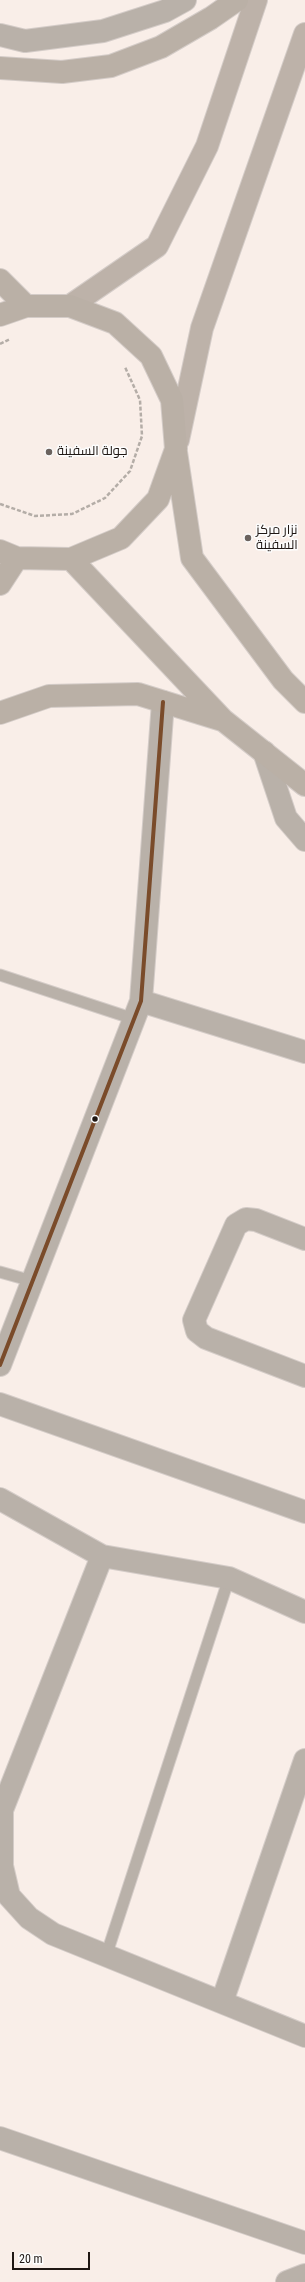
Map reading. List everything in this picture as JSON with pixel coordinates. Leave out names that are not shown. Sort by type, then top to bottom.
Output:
[{"type":"highway","points":[[0,68],[62,72],[111,66],[161,47],[211,18],[237,0]]},
{"type":"highway","points":[[0,280],[26,306]]},
{"type":"highway","points":[[0,315],[26,306],[70,306],[115,323],[151,356],[172,400],[176,449],[192,558],[283,680],[305,702]]},
{"type":"highway","points":[[0,584],[9,555],[70,559],[121,538],[158,499],[176,449]]},
{"type":"highway","points":[[70,559],[223,720],[305,786]]},
{"type":"highway","points":[[0,713],[49,696],[138,694],[223,720]]},
{"type":"main road","points":[[70,306],[157,246],[207,146],[256,0]]},
{"type":"main road","points":[[176,449],[202,328],[305,34]]},
{"type":"street","points":[[0,35],[25,41],[103,31],[166,11],[185,0]]},
{"type":"street","points":[[0,1364],[137,1010],[163,702]]},
{"type":"street","points":[[264,752],[286,818],[305,840]]},
{"type":"street","points":[[137,1010],[305,1052]]},
{"type":"street","points":[[305,1239],[256,1220],[246,1219],[236,1225],[194,1320],[197,1332],[206,1338],[305,1376]]},
{"type":"street","points":[[0,1404],[305,1512]]},
{"type":"street","points":[[0,1499],[102,1556],[229,1578],[305,1612]]},
{"type":"street","points":[[102,1556],[2,1810],[2,1866],[9,1896],[29,1918],[53,1934],[305,2036]]},
{"type":"street","points":[[222,2002],[305,1760]]},
{"type":"street","points":[[0,2138],[305,2243]]},
{"type":"street","points":[[287,2282],[305,2275]]},
{"type":"lane","points":[[0,975],[137,1010]]},
{"type":"lane","points":[[0,1272],[32,1281]]},
{"type":"lane","points":[[106,1956],[229,1578]]},
{"type":"path","points":[[0,344],[13,338]]},
{"type":"path","points":[[0,504],[36,516],[72,514],[105,498],[130,471],[142,436],[140,400],[124,366],[119,362]]},
{"type":"transit line","points":[[0,1365],[141,1001],[163,702]]},
{"type":"place","name":"جولة السفينة","points":[[49,452]]},
{"type":"place","name":"نزار مركز السفينة","points":[[248,538]]}]
